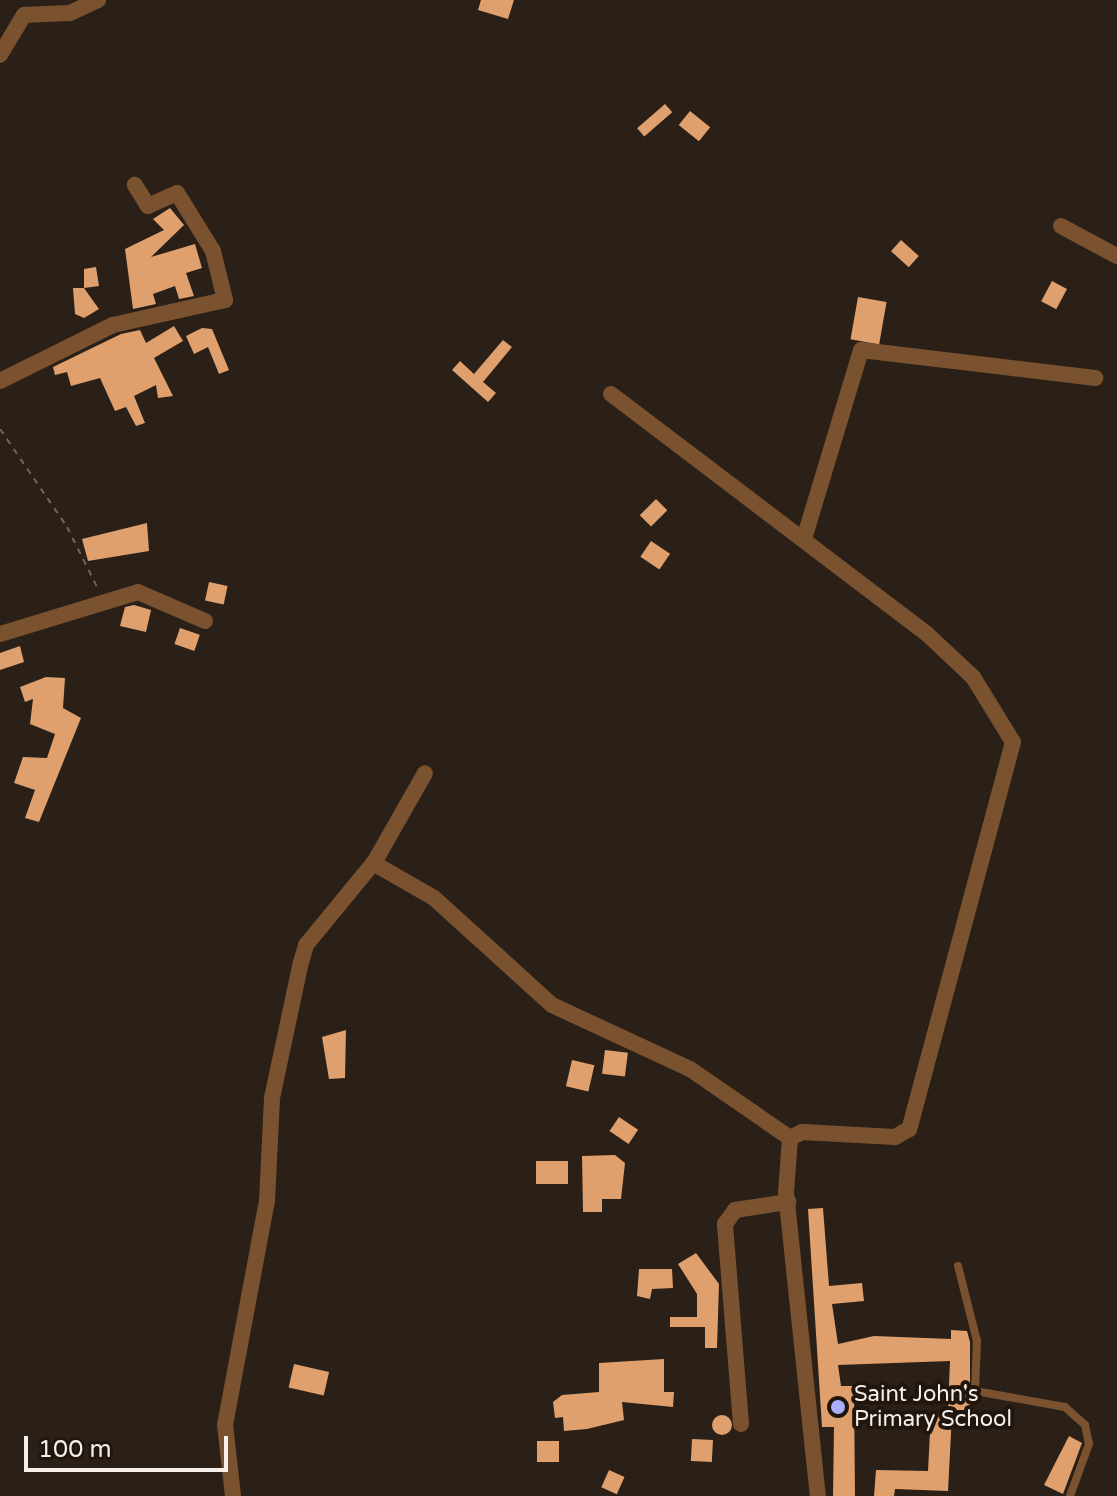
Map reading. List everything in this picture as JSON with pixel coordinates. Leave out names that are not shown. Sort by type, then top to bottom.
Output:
[{"type":"street","points":[[0,55],[24,15],[70,13],[98,0]]},
{"type":"street","points":[[0,381],[113,325],[225,300],[213,251],[177,193],[148,206],[135,185]]},
{"type":"street","points":[[1061,226],[1117,256]]},
{"type":"street","points":[[804,539],[861,350],[1095,378]]},
{"type":"street","points":[[611,394],[804,539],[973,677],[1013,742],[909,1129],[895,1137],[802,1132],[790,1138]]},
{"type":"street","points":[[0,634],[102,599],[138,592],[205,621]]},
{"type":"street","points":[[233,1496],[225,1425],[267,1201],[272,1098],[300,966],[313,935],[373,863],[425,773]]},
{"type":"street","points":[[373,863],[434,898],[552,1005],[690,1069],[790,1138]]},
{"type":"street","points":[[790,1138],[788,1202],[818,1496]]},
{"type":"street","points":[[741,1424],[725,1224],[735,1210],[788,1202]]},
{"type":"lane","points":[[958,1266],[977,1341],[975,1391],[1065,1407],[1085,1425],[1089,1444],[1070,1496]]},
{"type":"path","points":[[0,429],[67,527],[102,599]]},
{"type":"building","points":[[481,0],[514,0],[508,19],[478,10]]},
{"type":"building","points":[[665,104],[672,112],[644,137],[637,128]]},
{"type":"building","points":[[690,111],[710,127],[699,141],[679,125]]},
{"type":"building","points":[[170,208],[184,225],[151,257],[195,244],[202,268],[186,273],[194,296],[179,299],[175,286],[153,294],[156,304],[133,309],[125,249],[164,230],[153,219]]},
{"type":"building","points":[[901,240],[919,256],[909,267],[891,251]]},
{"type":"building","points":[[96,267],[99,286],[84,288],[84,269]]},
{"type":"building","points":[[1052,281],[1067,289],[1056,309],[1041,301]]},
{"type":"building","points":[[73,288],[84,288],[99,309],[84,318],[75,314]]},
{"type":"building","points":[[858,297],[887,302],[879,344],[851,339]]},
{"type":"building","points":[[174,326],[183,341],[154,358],[173,396],[158,398],[156,385],[134,396],[145,423],[136,426],[126,407],[115,411],[100,378],[71,386],[67,372],[55,375],[53,367],[121,334],[140,330],[146,343]]},
{"type":"building","points":[[202,328],[212,329],[229,370],[219,374],[208,347],[194,354],[186,336]]},
{"type":"building","points":[[503,340],[512,347],[483,382],[496,393],[488,402],[452,370],[460,361],[474,374]]},
{"type":"building","points":[[656,499],[667,510],[651,527],[640,515]]},
{"type":"building","points":[[147,523],[149,551],[88,561],[82,539]]},
{"type":"building","points":[[651,541],[670,554],[659,570],[640,557]]},
{"type":"building","points":[[209,582],[228,586],[224,605],[205,601]]},
{"type":"building","points":[[134,605],[151,610],[146,632],[120,626],[125,607]]},
{"type":"building","points":[[180,628],[200,635],[194,651],[174,644]]},
{"type":"building","points":[[20,646],[24,662],[0,670],[0,653]]},
{"type":"building","points":[[46,677],[65,678],[63,708],[81,718],[39,822],[25,818],[35,790],[14,783],[23,757],[47,758],[55,734],[30,724],[33,699],[25,702],[20,687]]},
{"type":"building","points":[[346,1030],[345,1078],[329,1079],[322,1037]]},
{"type":"building","points":[[605,1050],[628,1053],[625,1077],[602,1074]]},
{"type":"building","points":[[572,1060],[594,1065],[588,1091],[566,1086]]},
{"type":"building","points":[[619,1117],[638,1130],[629,1144],[609,1131]]},
{"type":"building","points":[[615,1155],[625,1163],[621,1199],[602,1199],[602,1212],[583,1212],[582,1156]]},
{"type":"building","points":[[536,1161],[568,1161],[568,1184],[536,1184]]},
{"type":"building","points":[[823,1208],[829,1286],[862,1283],[864,1301],[832,1304],[838,1344],[874,1336],[951,1339],[951,1330],[967,1331],[970,1342],[970,1410],[948,1410],[950,1361],[838,1365],[841,1386],[854,1386],[855,1496],[833,1496],[834,1427],[822,1427],[808,1209]]},
{"type":"building","points":[[696,1253],[719,1284],[717,1348],[705,1348],[705,1327],[670,1327],[670,1317],[697,1317],[697,1294],[678,1264]]},
{"type":"building","points":[[639,1269],[672,1269],[673,1288],[652,1289],[650,1299],[637,1296]]},
{"type":"building","points":[[664,1359],[664,1392],[674,1392],[673,1407],[622,1402],[624,1420],[587,1429],[564,1431],[563,1417],[555,1418],[553,1402],[562,1395],[599,1392],[599,1363]]},
{"type":"building","points":[[294,1364],[329,1372],[324,1395],[289,1387]]},
{"type":"building","points":[[931,1413],[952,1414],[948,1491],[895,1489],[894,1496],[874,1496],[876,1470],[928,1471]]},
{"type":"building","points":[[718,1415],[726,1415],[732,1425],[726,1435],[718,1435],[712,1429],[712,1421]]},
{"type":"building","points":[[1069,1436],[1082,1443],[1063,1494],[1044,1485]]},
{"type":"building","points":[[692,1439],[713,1440],[712,1462],[691,1461]]},
{"type":"building","points":[[537,1441],[559,1441],[559,1462],[537,1462]]},
{"type":"building","points":[[609,1470],[625,1477],[617,1494],[601,1487]]},
{"type":"place","name":"Saint John's Primary School","points":[[838,1407]]}]
